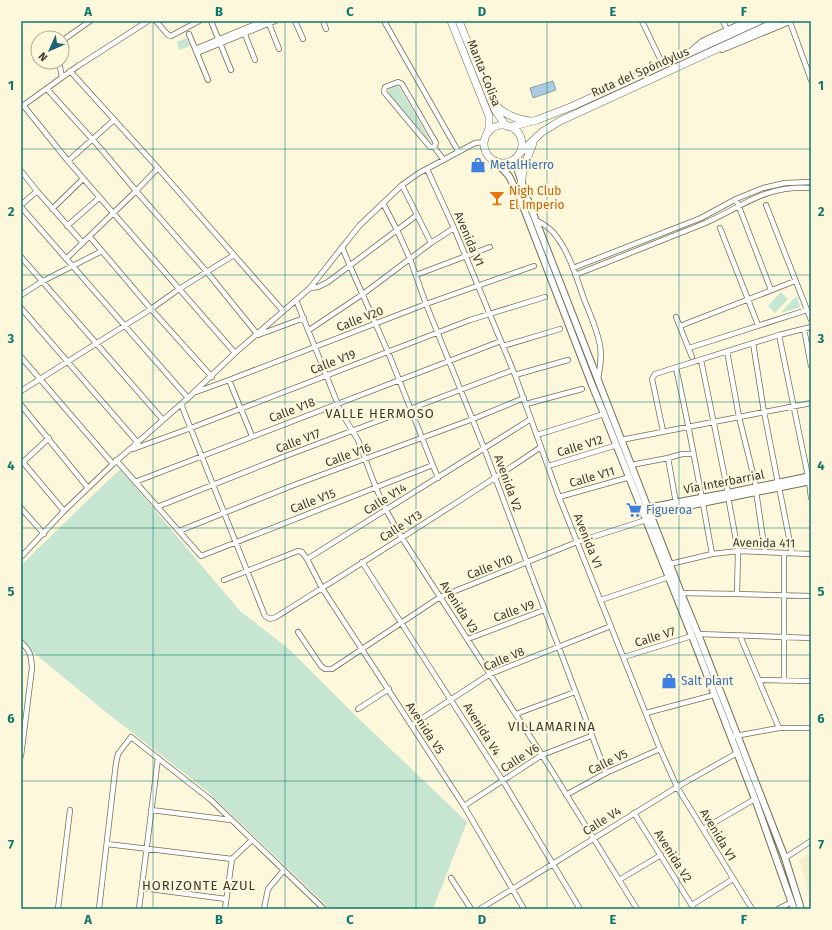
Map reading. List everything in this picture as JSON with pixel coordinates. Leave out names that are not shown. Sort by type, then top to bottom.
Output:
[{"type":"highway","name":"Manta-Colisa","points":[[451,21],[487,110],[490,123],[487,134]]},
{"type":"highway","name":"Manta-Colisa","points":[[459,21],[491,102],[499,116],[508,126]]},
{"type":"highway","name":"Ruta del Spóndylus","points":[[517,156],[550,126],[663,65],[759,21]]},
{"type":"highway","name":"Ruta del Spóndylus","points":[[508,126],[532,122],[691,61],[778,21]]},
{"type":"highway","points":[[688,54],[691,61]]},
{"type":"highway","points":[[491,102],[501,111],[511,116],[532,122]]},
{"type":"highway","points":[[508,126],[519,134],[522,145],[517,156],[506,163],[495,161],[488,156],[484,147],[484,142],[487,134],[495,127],[508,126]]},
{"type":"highway","points":[[521,183],[526,159],[535,139]]},
{"type":"main road","points":[[517,156],[521,183],[598,381],[630,477],[670,564],[714,695],[785,858],[801,909]]},
{"type":"main road","points":[[495,161],[506,173],[518,193],[604,414],[631,464],[646,513],[669,577],[695,635],[733,736],[737,753],[794,909]]},
{"type":"main road","name":"Vía Interbarrial","points":[[646,513],[702,500],[810,479]]},
{"type":"main road","name":"Vía Interbarrial","points":[[646,513],[676,503],[702,500],[728,493],[756,489]]},
{"type":"street","points":[[70,35],[90,21]]},
{"type":"street","points":[[148,21],[70,71],[22,106],[99,198],[236,353]]},
{"type":"street","points":[[156,21],[168,35],[171,36],[199,21]]},
{"type":"street","points":[[211,21],[231,70]]},
{"type":"street","points":[[244,32],[263,21]]},
{"type":"street","points":[[196,51],[268,22],[275,21]]},
{"type":"street","points":[[295,21],[303,39]]},
{"type":"street","points":[[323,21],[326,29]]},
{"type":"street","points":[[384,21],[458,152]]},
{"type":"street","points":[[642,21],[663,65]]},
{"type":"street","points":[[723,21],[727,30]]},
{"type":"street","points":[[688,54],[702,41],[746,21]]},
{"type":"street","points":[[268,22],[279,50]]},
{"type":"street","points":[[691,61],[724,50],[791,22],[811,80]]},
{"type":"street","points":[[244,32],[255,60]]},
{"type":"street","points":[[189,34],[208,80]]},
{"type":"street","points":[[61,70],[62,77]]},
{"type":"street","points":[[70,71],[158,168],[283,311]]},
{"type":"street","points":[[434,147],[436,143],[402,84],[398,82],[385,87],[385,94],[430,147],[434,147],[443,159]]},
{"type":"street","points":[[47,89],[207,272],[258,335]]},
{"type":"street","points":[[68,161],[114,120]]},
{"type":"street","points":[[21,557],[64,511],[115,462],[310,288],[359,226],[402,185],[443,159],[475,143],[484,142]]},
{"type":"street","points":[[66,259],[136,192],[158,168]]},
{"type":"street","name":"Avenida V1","points":[[427,169],[454,228],[514,372],[577,542],[660,749],[677,787],[752,909]]},
{"type":"street","points":[[21,171],[83,243]]},
{"type":"street","points":[[52,208],[83,179]]},
{"type":"street","points":[[573,268],[701,218],[736,199],[771,185],[791,182],[811,182]]},
{"type":"street","points":[[402,185],[431,243]]},
{"type":"street","points":[[575,275],[716,218],[759,195],[792,188],[811,188]]},
{"type":"street","points":[[37,191],[21,206],[188,398]]},
{"type":"street","points":[[68,226],[99,198]]},
{"type":"street","points":[[736,199],[771,290]]},
{"type":"street","name":"Avenida V2","points":[[383,203],[410,260],[426,304],[473,419],[496,478],[526,564],[606,773]]},
{"type":"street","points":[[766,205],[810,320]]},
{"type":"street","points":[[310,288],[318,287],[328,282],[417,215]]},
{"type":"street","points":[[535,220],[552,230],[563,246],[573,268],[600,346],[601,362],[598,381]]},
{"type":"street","points":[[309,330],[363,294],[431,243],[454,228]]},
{"type":"street","points":[[720,228],[758,325]]},
{"type":"street","points":[[90,237],[151,310],[212,377]]},
{"type":"street","points":[[342,247],[376,323],[438,478]]},
{"type":"street","points":[[416,276],[490,247]]},
{"type":"street","points":[[21,295],[102,250]]},
{"type":"street","points":[[21,391],[151,310],[179,289],[234,255]]},
{"type":"street","points":[[21,257],[163,420]]},
{"type":"street","name":"Calle V20","points":[[194,393],[426,304],[534,266]]},
{"type":"street","points":[[680,326],[796,281]]},
{"type":"street","name":"Calle V19","points":[[129,450],[191,428],[438,332],[490,314],[545,298]]},
{"type":"street","name":"Avenida V3","points":[[296,300],[316,347],[337,404],[344,420],[360,444],[376,488],[386,510],[402,538],[542,755],[637,909]]},
{"type":"street","points":[[21,308],[138,443]]},
{"type":"street","points":[[689,348],[807,310]]},
{"type":"street","points":[[676,317],[692,357]]},
{"type":"street","points":[[258,335],[304,318]]},
{"type":"street","points":[[663,432],[652,379],[655,374],[779,335],[811,327]]},
{"type":"street","name":"Calle V18","points":[[135,482],[450,361],[502,344],[560,329]]},
{"type":"street","points":[[804,329],[811,366]]},
{"type":"street","points":[[779,335],[793,407],[810,479],[811,498]]},
{"type":"street","points":[[754,343],[764,412],[792,553]]},
{"type":"street","points":[[727,351],[739,417],[756,489],[765,552]]},
{"type":"street","points":[[21,357],[179,531]]},
{"type":"street","name":"Calle V17","points":[[158,507],[461,390],[514,372],[568,360]]},
{"type":"street","points":[[701,360],[728,493]]},
{"type":"street","points":[[676,368],[689,427],[712,554]]},
{"type":"street","points":[[229,380],[252,436]]},
{"type":"street","points":[[526,404],[582,389]]},
{"type":"street","name":"Calle V16","points":[[179,531],[225,514],[294,485],[473,419],[524,398]]},
{"type":"street","name":"Calle V12","points":[[548,466],[619,443],[663,432],[811,403]]},
{"type":"street","points":[[181,404],[248,571]]},
{"type":"street","points":[[21,405],[88,488]]},
{"type":"street","points":[[537,435],[604,414]]},
{"type":"street","name":"Calle V14","points":[[307,559],[531,419]]},
{"type":"street","points":[[49,438],[22,462],[64,511]]},
{"type":"street","name":"Calle V13","points":[[248,571],[265,616],[270,619],[276,617],[496,478],[541,447]]},
{"type":"street","points":[[631,464],[668,458],[682,454],[693,454]]},
{"type":"street","points":[[668,458],[676,503]]},
{"type":"street","name":"Calle V15","points":[[179,531],[201,556],[433,466]]},
{"type":"street","name":"Calle V11","points":[[560,497],[630,477]]},
{"type":"street","points":[[729,502],[738,551],[737,594]]},
{"type":"street","points":[[21,508],[44,534]]},
{"type":"street","name":"Calle V10","points":[[298,632],[321,666],[325,669],[332,669],[440,597],[526,564],[646,513]]},
{"type":"street","points":[[224,580],[298,551],[304,553],[307,559]]},
{"type":"street","name":"Avenida 411","points":[[670,564],[712,554],[738,551],[811,554]]},
{"type":"street","points":[[784,553],[784,681]]},
{"type":"street","name":"Avenida V5","points":[[307,559],[322,588],[464,806],[524,909]]},
{"type":"street","name":"Avenida V4","points":[[362,562],[503,781],[577,908]]},
{"type":"street","points":[[601,600],[669,577]]},
{"type":"street","points":[[681,593],[811,596]]},
{"type":"street","name":"Calle V9","points":[[468,639],[544,610]]},
{"type":"street","name":"Calle V8","points":[[412,725],[490,674],[559,648],[611,626]]},
{"type":"street","name":"Calle V7","points":[[624,657],[695,635],[811,638]]},
{"type":"street","points":[[740,636],[779,728]]},
{"type":"street","points":[[21,642],[29,650],[32,668],[24,711],[21,756]]},
{"type":"street","points":[[759,680],[811,681]]},
{"type":"street","points":[[358,709],[389,689]]},
{"type":"street","points":[[516,714],[575,692]]},
{"type":"street","points":[[646,713],[714,695]]},
{"type":"street","points":[[733,736],[779,728],[811,728]]},
{"type":"street","name":"Calle V6","points":[[464,806],[542,755],[591,736]]},
{"type":"street","points":[[100,909],[116,764],[118,754],[131,737],[211,800],[321,908]]},
{"type":"street","name":"Calle V5","points":[[566,795],[606,773],[660,749]]},
{"type":"street","name":"Calle V4","points":[[480,909],[634,813],[737,753]]},
{"type":"street","points":[[140,909],[158,758]]},
{"type":"street","points":[[703,829],[755,800]]},
{"type":"street","points":[[58,909],[70,810]]},
{"type":"street","points":[[152,810],[231,820]]},
{"type":"street","name":"Avenida V2","points":[[634,813],[693,907]]},
{"type":"street","points":[[225,909],[232,859],[252,840]]},
{"type":"street","points":[[785,858],[811,841]]},
{"type":"street","points":[[108,844],[232,859]]},
{"type":"street","points":[[619,880],[661,855]]},
{"type":"street","points":[[264,909],[268,889],[284,870]]},
{"type":"street","points":[[451,878],[471,909]]},
{"type":"street","points":[[693,907],[733,879]]},
{"type":"street","points":[[142,888],[226,898]]},
{"type":"street","points":[[778,909],[792,902]]},
{"type":"shaded area","points":[[811,852],[811,899],[799,860]]},
{"type":"green space","points":[[187,38],[190,46],[179,50],[177,42]]},
{"type":"green space","points":[[396,85],[400,88],[432,144],[388,93],[389,89]]},
{"type":"green space","points":[[781,292],[788,299],[775,313],[768,306]]},
{"type":"green space","points":[[795,297],[797,297],[800,307],[781,313]]},
{"type":"green space","points":[[120,469],[240,611],[289,649],[356,716],[467,822],[433,909],[330,909],[206,790],[102,709],[21,642],[21,565]]},
{"type":"water","points":[[553,81],[556,90],[533,98],[530,88]]},
{"type":"place","name":"MetalHierro","points":[[478,165]]},
{"type":"place","name":"Nigh Club El Imperio","points":[[497,198]]},
{"type":"place","name":"Figueroa","points":[[634,510]]},
{"type":"place","name":"Salt plant","points":[[669,681]]},
{"type":"district","name":"VALLE HERMOSO","points":[[380,413]]},
{"type":"district","name":"VILLAMARINA","points":[[552,726]]},
{"type":"district","name":"HORIZONTE AZUL","points":[[199,885]]}]
